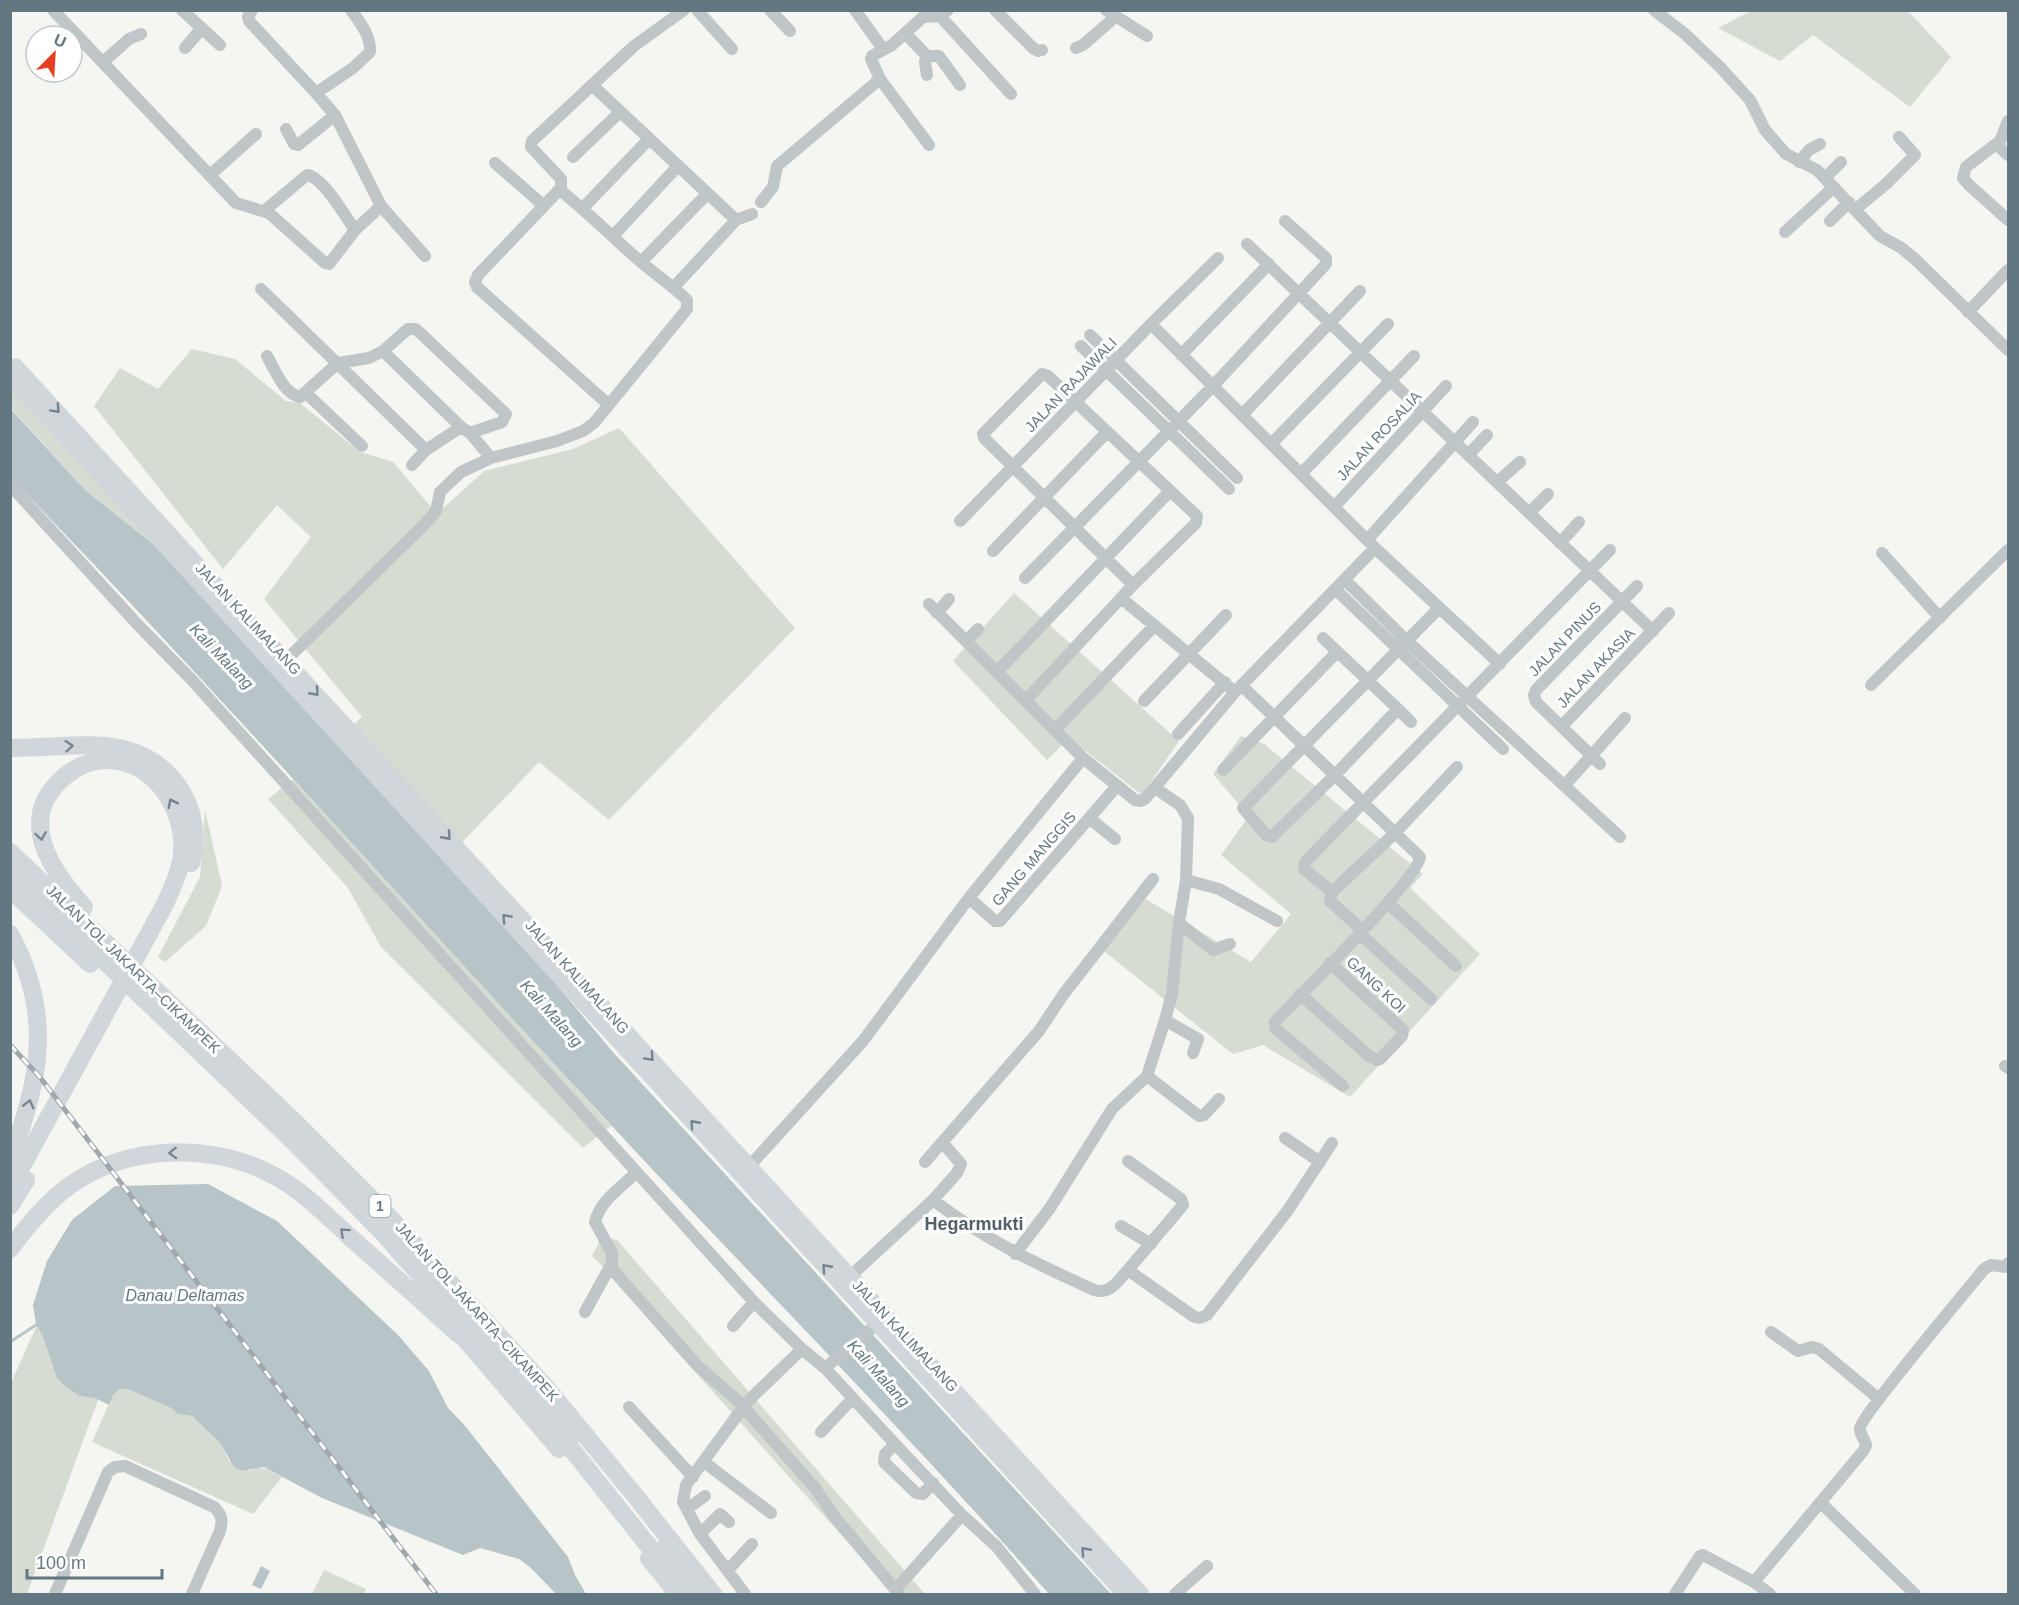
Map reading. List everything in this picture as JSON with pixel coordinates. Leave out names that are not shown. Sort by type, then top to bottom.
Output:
[{"type":"highway","points":[[10,748],[90,745],[129,750],[152,761],[175,782],[186,798],[195,835],[192,861],[180,893],[152,938],[10,1206]]},
{"type":"highway","points":[[152,938],[179,869],[183,843],[178,816],[162,788],[142,771],[124,762],[112,760],[92,762],[70,772],[59,782],[44,804],[40,836],[52,867],[101,927],[214,1033],[281,1100],[297,1124]]},
{"type":"highway","name":"JALAN TOL JAKARTA–CIKAMPEK","points":[[10,852],[297,1124],[382,1209],[544,1385],[712,1594]]},
{"type":"highway","name":"1","points":[[10,860],[186,1028],[380,1219],[528,1386],[635,1515],[696,1594]]},
{"type":"highway","name":"1","points":[[10,871],[292,1140],[382,1232],[525,1393],[686,1594]]},
{"type":"highway","name":"JALAN TOL JAKARTA–CIKAMPEK","points":[[10,889],[291,1152],[466,1341],[592,1487],[678,1594]]},
{"type":"highway","points":[[10,934],[31,980],[39,1026],[39,1049],[26,1117],[10,1160]]},
{"type":"highway","points":[[10,1188],[98,1040]]},
{"type":"highway","points":[[10,1249],[44,1208],[68,1187],[92,1173],[110,1165],[153,1154],[213,1154],[258,1168],[294,1188],[466,1341]]},
{"type":"main road","name":"JALAN KALIMALANG","points":[[12,371],[846,1281],[1142,1594]]},
{"type":"main road","name":"JALAN KALIMALANG","points":[[846,1281],[872,1328],[1124,1594]]},
{"type":"street","points":[[52,10],[237,203],[273,216],[325,262],[329,264],[355,230],[381,206]]},
{"type":"street","points":[[182,10],[220,45]]},
{"type":"street","points":[[252,10],[248,17],[249,21],[335,115],[381,206],[425,256]]},
{"type":"street","points":[[316,93],[353,68],[370,52],[365,30],[351,10]]},
{"type":"street","points":[[609,405],[477,287],[476,282],[478,275],[560,189],[561,180],[531,149],[531,144],[634,45],[684,10]]},
{"type":"street","points":[[697,10],[732,49]]},
{"type":"street","points":[[770,10],[790,31]]},
{"type":"street","points":[[855,10],[883,49]]},
{"type":"street","points":[[995,10],[1033,48],[1038,51],[1042,50]]},
{"type":"street","points":[[1654,10],[1720,67],[1750,100],[1765,130],[1786,154],[1813,167],[1830,182],[1880,236],[1900,247],[1914,259],[2008,350]]},
{"type":"street","points":[[929,145],[880,79],[871,58],[892,45],[920,14],[944,13],[1011,94]]},
{"type":"street","points":[[1076,48],[1083,45],[1110,14],[1147,36]]},
{"type":"street","points":[[185,48],[202,28]]},
{"type":"street","points":[[905,33],[927,56]]},
{"type":"street","points":[[103,62],[129,39],[141,34]]},
{"type":"street","points":[[927,56],[937,55],[942,58],[960,85]]},
{"type":"street","points":[[927,56],[925,62],[927,75]]},
{"type":"street","points":[[761,202],[773,187],[777,165],[880,79]]},
{"type":"street","points":[[592,86],[736,220]]},
{"type":"street","points":[[573,157],[620,112]]},
{"type":"street","points":[[286,129],[294,144],[298,145],[335,115]]},
{"type":"street","points":[[2008,121],[2005,132],[1996,144],[1966,167],[1963,178],[2008,220]]},
{"type":"street","points":[[210,175],[256,134]]},
{"type":"street","points":[[1830,221],[1886,184],[1915,155],[1899,136]]},
{"type":"street","points":[[583,208],[649,139]]},
{"type":"street","points":[[1799,162],[1809,150],[1820,144]]},
{"type":"street","points":[[1996,144],[2008,155]]},
{"type":"street","points":[[1785,232],[1830,182],[1840,162]]},
{"type":"street","points":[[495,163],[543,206]]},
{"type":"street","points":[[613,236],[678,166]]},
{"type":"street","points":[[264,211],[306,175],[309,175],[314,177],[333,199],[355,230]]},
{"type":"street","points":[[282,665],[434,514],[440,492],[447,484],[461,472],[492,458],[557,441],[583,431],[594,423],[687,309],[687,300],[674,287],[641,262],[560,189]]},
{"type":"street","points":[[641,262],[707,194]]},
{"type":"street","points":[[674,287],[736,220],[752,214]]},
{"type":"street","points":[[1025,578],[1213,386],[1326,264],[1327,261],[1285,221]]},
{"type":"street","points":[[1247,244],[1653,631]]},
{"type":"street","name":"JALAN RAJAWALI","points":[[960,521],[1218,258]]},
{"type":"street","points":[[1181,355],[1269,264]]},
{"type":"street","points":[[1968,312],[2006,277]]},
{"type":"street","points":[[261,289],[426,450]]},
{"type":"street","points":[[1242,415],[1360,291]]},
{"type":"street","points":[[1151,324],[1371,544],[1500,664]]},
{"type":"street","points":[[1271,444],[1388,324]]},
{"type":"street","points":[[267,357],[291,393],[300,397],[338,363],[369,358],[383,351],[408,329],[416,329],[506,414],[502,422],[465,430],[426,450],[412,465]]},
{"type":"street","points":[[1090,335],[1238,478]]},
{"type":"street","points":[[1081,346],[1229,489]]},
{"type":"street","points":[[383,351],[492,458]]},
{"type":"street","points":[[1301,474],[1414,356]]},
{"type":"street","points":[[1026,700],[1133,585],[1197,521],[1196,514],[1076,402],[1044,374],[1039,376],[983,434],[986,441],[1133,585]]},
{"type":"street","name":"JALAN ROSALIA","points":[[1334,507],[1446,386]]},
{"type":"street","points":[[306,393],[362,446]]},
{"type":"street","points":[[949,599],[933,609],[1083,758],[1135,800],[1141,801],[1155,788],[1238,689],[1345,580],[1371,544],[1473,422]]},
{"type":"street","points":[[993,551],[1107,432]]},
{"type":"street","points":[[1468,454],[1487,435]]},
{"type":"street","points":[[1497,482],[1520,462]]},
{"type":"street","points":[[10,485],[198,687],[754,1302],[802,1349],[829,1365],[853,1398],[962,1515],[997,1547],[1035,1594]]},
{"type":"street","points":[[997,672],[1170,491]]},
{"type":"street","points":[[1529,513],[1548,494]]},
{"type":"street","points":[[1560,543],[1579,522]]},
{"type":"street","points":[[1332,892],[1304,869],[1304,864],[1610,550]]},
{"type":"street","points":[[1871,685],[2008,550]]},
{"type":"street","points":[[1882,553],[1940,618]]},
{"type":"street","points":[[1345,580],[1406,640],[1620,837]]},
{"type":"street","name":"JALAN PINUS","points":[[1562,726],[1534,699],[1536,690],[1637,586]]},
{"type":"street","points":[[1336,590],[1503,749]]},
{"type":"street","points":[[1121,598],[1225,682],[1238,689],[1275,718],[1419,855],[1421,860],[1388,903],[1275,1023],[1275,1028],[1343,1086]]},
{"type":"street","points":[[1398,709],[1272,837],[1266,835],[1243,806],[1305,746],[1439,608]]},
{"type":"street","name":"JALAN AKASIA","points":[[1562,726],[1669,613]]},
{"type":"street","points":[[1144,701],[1226,615]]},
{"type":"street","points":[[1055,730],[1154,626]]},
{"type":"street","points":[[966,641],[978,629]]},
{"type":"street","points":[[1323,638],[1411,722]]},
{"type":"street","points":[[1223,770],[1337,652]]},
{"type":"street","points":[[1178,734],[1225,682]]},
{"type":"street","points":[[1565,785],[1625,718]]},
{"type":"street","points":[[1562,726],[1600,764]]},
{"type":"street","points":[[746,1171],[863,1041],[969,898],[1083,758]]},
{"type":"street","points":[[1431,999],[1330,901],[1332,892],[1396,832],[1457,767]]},
{"type":"street","name":"GANG MANGGIS","points":[[969,898],[995,921],[1000,921],[1118,786]]},
{"type":"street","points":[[1015,1254],[1050,1208],[1112,1108],[1147,1076],[1165,1020],[1172,994],[1185,880],[1188,818],[1180,805],[1155,788]]},
{"type":"street","points":[[1089,818],[1115,838]]},
{"type":"street","points":[[925,1162],[1039,1031],[1063,995],[1153,879]]},
{"type":"street","points":[[1185,880],[1219,889],[1277,921]]},
{"type":"street","points":[[1388,903],[1456,966]]},
{"type":"street","points":[[1179,924],[1213,951],[1230,944]]},
{"type":"street","name":"GANG KOI","points":[[1300,994],[1369,1056],[1380,1059],[1402,1036],[1402,1030],[1330,963]]},
{"type":"street","points":[[1165,1020],[1198,1039],[1193,1053]]},
{"type":"street","points":[[1147,1076],[1199,1116],[1204,1115],[1219,1099]]},
{"type":"street","points":[[1285,1138],[1320,1162]]},
{"type":"street","points":[[846,1281],[933,1200],[957,1173],[961,1164],[942,1142]]},
{"type":"street","points":[[1128,1270],[1197,1318],[1207,1315],[1288,1210],[1332,1143]]},
{"type":"street","points":[[933,1200],[961,1222],[1015,1254],[1101,1292],[1109,1290],[1182,1207],[1182,1200],[1128,1161]]},
{"type":"street","points":[[585,1312],[611,1268],[612,1253],[595,1222],[597,1215],[604,1203],[636,1173]]},
{"type":"street","points":[[1121,1226],[1151,1244]]},
{"type":"street","points":[[1754,1582],[1864,1450],[1866,1445],[1861,1433],[1861,1424],[1879,1399],[1984,1269],[1991,1265],[2006,1267],[2008,1263]]},
{"type":"street","points":[[611,1268],[698,1366],[738,1401],[815,1488],[834,1516],[897,1592],[962,1515]]},
{"type":"street","points":[[733,1326],[754,1302]]},
{"type":"street","points":[[829,1365],[872,1328]]},
{"type":"street","points":[[1771,1332],[1798,1351],[1812,1347],[1819,1349],[1879,1399]]},
{"type":"street","points":[[745,1594],[700,1534],[682,1498],[686,1485],[747,1402],[802,1349]]},
{"type":"street","points":[[821,1432],[853,1398]]},
{"type":"street","points":[[629,1407],[693,1477]]},
{"type":"street","points":[[895,1444],[885,1454],[884,1462],[916,1493],[925,1493],[933,1483]]},
{"type":"street","points":[[704,1462],[771,1513]]},
{"type":"street","points":[[55,1594],[108,1472],[115,1467],[125,1466],[214,1507],[220,1513],[223,1521],[220,1531],[192,1594]]},
{"type":"street","points":[[687,1509],[705,1496]]},
{"type":"street","points":[[1821,1503],[1915,1594]]},
{"type":"street","points":[[700,1534],[720,1514],[729,1522]]},
{"type":"street","points":[[728,1570],[752,1544]]},
{"type":"street","points":[[1675,1594],[1702,1555],[1754,1582],[1770,1594]]},
{"type":"street","points":[[1175,1594],[1208,1566]]},
{"type":"shaded area","points":[[1751,11],[1908,11],[1951,57],[1910,107],[1813,35],[1780,61],[1718,28]]},
{"type":"shaded area","points":[[192,349],[235,359],[286,401],[300,403],[360,452],[393,462],[437,514],[484,471],[573,449],[619,428],[795,628],[609,820],[539,762],[450,855],[340,738],[362,717],[264,599],[311,537],[277,505],[223,569],[94,406],[120,368],[158,389]]},
{"type":"shaded area","points":[[10,377],[153,544],[85,490],[11,408]]},
{"type":"shaded area","points":[[1014,593],[1179,741],[1142,795],[1069,738],[1047,760],[953,661]]},
{"type":"shaded area","points":[[1241,736],[1264,744],[1423,874],[1410,888],[1480,954],[1350,1097],[1263,1045],[1233,1054],[1100,948],[1139,895],[1251,962],[1291,914],[1221,855],[1249,816],[1213,774]]},
{"type":"shaded area","points":[[293,779],[611,1126],[583,1148],[381,947],[348,888],[268,799]]},
{"type":"shaded area","points":[[205,809],[222,886],[206,926],[165,962],[158,957],[200,877]]},
{"type":"shaded area","points":[[602,1237],[617,1240],[925,1594],[894,1594],[663,1336],[611,1274],[592,1256]]},
{"type":"shaded area","points":[[42,1314],[117,1348],[27,1594],[11,1594],[11,1383]]},
{"type":"shaded area","points":[[120,1389],[128,1389],[171,1408],[178,1414],[192,1416],[220,1443],[229,1461],[249,1471],[262,1468],[282,1477],[253,1514],[92,1442],[113,1395]]},
{"type":"shaded area","points":[[324,1570],[366,1589],[363,1594],[312,1594]]},
{"type":"water","name":"Kali Malang","points":[[10,408],[85,490],[153,544],[449,856],[612,1051],[1111,1594],[1049,1594],[886,1416],[535,1043],[238,718],[11,478]]},
{"type":"water","name":"Danau Deltamas","points":[[208,1184],[277,1221],[398,1335],[429,1371],[448,1408],[466,1427],[568,1557],[586,1594],[556,1594],[519,1559],[480,1548],[463,1555],[322,1498],[264,1467],[242,1471],[234,1467],[220,1443],[192,1416],[178,1414],[171,1408],[128,1389],[120,1389],[113,1395],[109,1405],[95,1398],[80,1396],[57,1378],[44,1339],[36,1324],[33,1305],[47,1261],[72,1220],[115,1186]]},
{"type":"water","points":[[261,1566],[270,1571],[261,1589],[252,1585]]},
{"type":"waterway","points":[[10,1342],[39,1323]]},
{"type":"railway","points":[[10,1045],[39,1076],[436,1594]]},
{"type":"district","name":"Hegarmukti","points":[[974,1224]]}]
